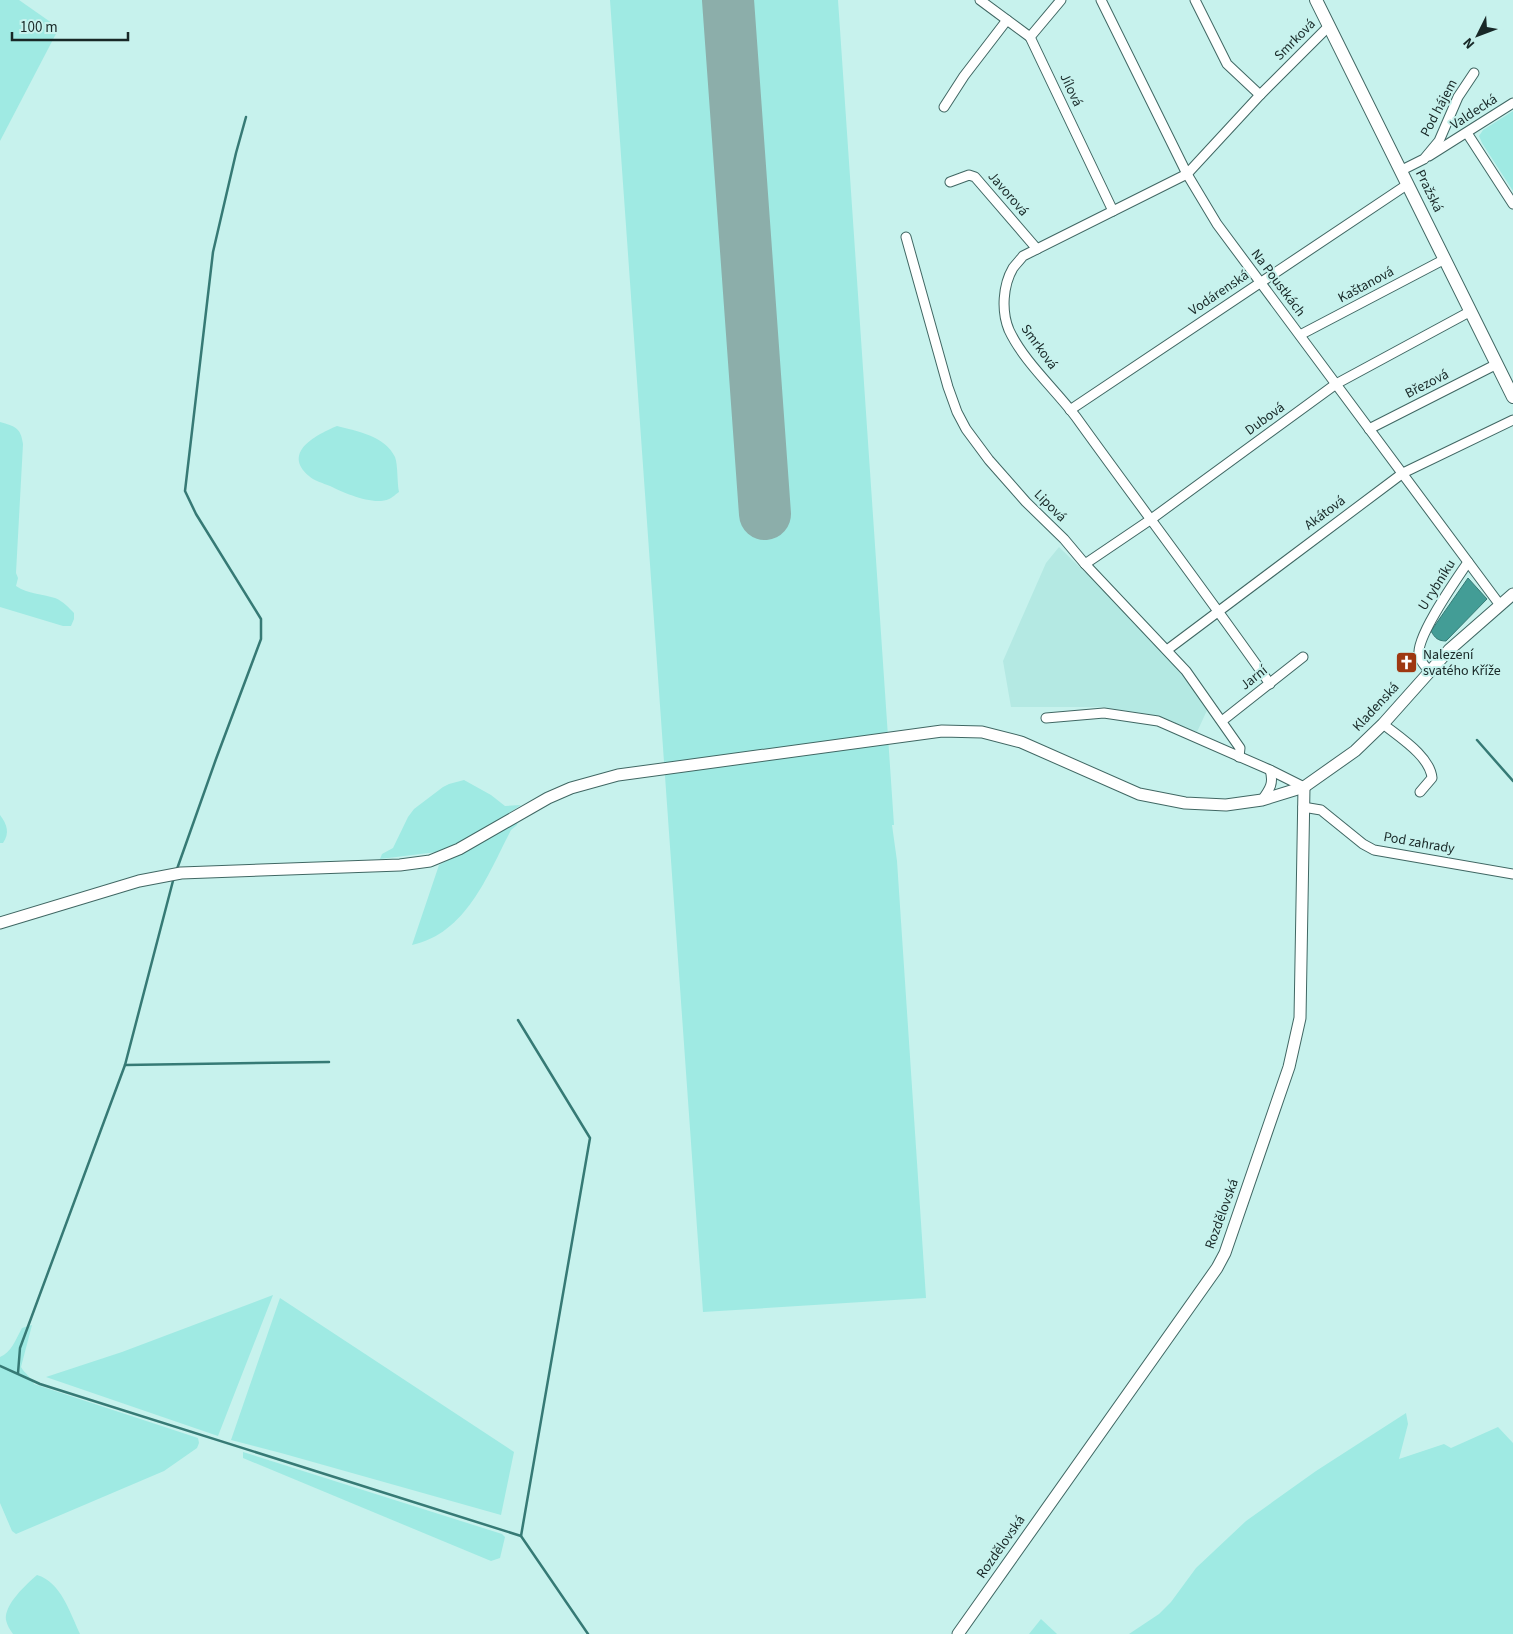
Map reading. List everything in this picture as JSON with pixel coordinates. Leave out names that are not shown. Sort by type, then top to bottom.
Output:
[{"type":"main road","name":"Pražská","points":[[1316,0],[1513,396]]},
{"type":"street","name":"Jílová","points":[[980,0],[1030,37],[1113,211]]},
{"type":"street","points":[[1030,37],[1061,0]]},
{"type":"street","name":"Na Poustkách","points":[[1101,0],[1187,174],[1217,224],[1468,562]]},
{"type":"street","points":[[1195,0],[1227,64],[1260,95]]},
{"type":"street","points":[[944,107],[964,76],[1007,20]]},
{"type":"street","name":"Smrková","points":[[1270,684],[1218,610],[1070,410],[1019,348],[1009,329],[1004,308],[1005,290],[1013,268],[1023,256],[1187,174],[1260,95],[1329,26]]},
{"type":"street","name":"Pod hájem","points":[[1402,170],[1424,159],[1438,141],[1458,97],[1474,73]]},
{"type":"street","name":"Valdecká","points":[[1424,159],[1513,103]]},
{"type":"street","points":[[1467,133],[1513,204]]},
{"type":"street","name":"Javorová","points":[[950,182],[969,175],[975,177],[1037,249]]},
{"type":"street","name":"Vodárenská","points":[[1070,410],[1408,184]]},
{"type":"street","name":"Lipová","points":[[906,237],[948,387],[957,412],[966,429],[989,460],[1026,502],[1064,539],[1085,564],[1186,671],[1240,748],[1239,757]]},
{"type":"street","name":"Kaštanová","points":[[1300,335],[1445,258]]},
{"type":"street","name":"Dubová","points":[[1085,564],[1150,520],[1336,384],[1471,311]]},
{"type":"street","name":"Březová","points":[[1369,429],[1497,364]]},
{"type":"street","name":"Akátová","points":[[1167,650],[1402,473],[1513,420]]},
{"type":"street","name":"U rybníku","points":[[1430,671],[1419,656],[1419,646],[1424,630],[1468,562],[1500,605]]},
{"type":"street","name":"Kladenská","points":[[0,924],[139,881],[181,873],[400,865],[430,861],[458,849],[548,798],[572,788],[618,775],[942,731],[982,732],[1021,742],[1139,794],[1185,804],[1226,805],[1262,800],[1304,787],[1355,751],[1383,724],[1449,650],[1513,594]]},
{"type":"street","name":"Jarní","points":[[1222,721],[1303,657]]},
{"type":"street","points":[[1046,718],[1104,713],[1158,721],[1304,787]]},
{"type":"street","points":[[1383,724],[1410,745],[1430,767],[1432,778],[1420,792]]},
{"type":"street","points":[[1262,800],[1272,786],[1273,779],[1270,770]]},
{"type":"street","name":"Rozdělovská","points":[[958,1634],[1218,1268],[1226,1253],[1289,1067],[1300,1018],[1304,787]]},
{"type":"street","name":"Pod zahrady","points":[[1303,807],[1322,810],[1362,844],[1374,850],[1513,874]]},
{"type":"shaded area","points":[[0,0],[19,0],[59,28],[0,141]]},
{"type":"shaded area","points":[[610,0],[838,0],[894,825],[892,825],[897,861],[926,1298],[703,1312]]},
{"type":"shaded area","points":[[1513,111],[1513,191],[1479,136],[1483,130]]},
{"type":"shaded area","points":[[0,422],[16,428],[21,434],[23,444],[16,573],[18,578],[16,586],[30,592],[55,598],[63,603],[74,613],[71,626],[63,626],[0,607]]},
{"type":"shaded area","points":[[337,426],[378,439],[385,444],[396,460],[399,492],[383,501],[367,500],[316,481],[309,476],[301,467],[299,459],[301,452],[312,439]]},
{"type":"shaded area","points":[[1059,547],[1159,645],[1187,676],[1209,706],[1197,732],[1155,715],[1102,707],[1011,707],[1003,661],[1046,563]]},
{"type":"shaded area","points":[[1468,578],[1487,599],[1446,641],[1439,640],[1431,631]]},
{"type":"shaded area","points":[[464,780],[491,795],[505,806],[521,805],[466,841],[445,851],[380,859],[382,854],[393,848],[414,809],[443,787]]},
{"type":"shaded area","points":[[0,815],[7,829],[3,843],[0,843]]},
{"type":"shaded area","points":[[518,821],[517,825],[511,830],[474,900],[447,928],[431,938],[412,945],[439,865]]},
{"type":"shaded area","points":[[273,1295],[218,1436],[46,1377],[122,1352]]},
{"type":"shaded area","points":[[280,1298],[514,1452],[501,1515],[231,1440]]},
{"type":"shaded area","points":[[32,1325],[21,1367],[34,1384],[198,1438],[199,1443],[197,1448],[164,1471],[16,1534],[12,1531],[0,1503],[0,1357],[10,1349],[22,1328]]},
{"type":"shaded area","points":[[1406,1413],[1408,1424],[1399,1459],[1444,1444],[1451,1448],[1498,1427],[1513,1443],[1513,1634],[1129,1634],[1159,1614],[1171,1602],[1196,1568],[1246,1521],[1316,1471]]},
{"type":"shaded area","points":[[243,1452],[502,1534],[505,1537],[500,1558],[491,1561],[243,1458]]},
{"type":"shaded area","points":[[37,1575],[52,1584],[59,1591],[80,1634],[13,1634],[6,1620],[6,1614],[12,1601]]},
{"type":"shaded area","points":[[1041,1619],[1057,1634],[1029,1634]]},
{"type":"waterway","points":[[177,869],[261,639],[261,619],[196,514],[185,491],[213,252],[246,117]]},
{"type":"waterway","points":[[1477,740],[1513,781]]},
{"type":"waterway","points":[[18,1373],[20,1348],[125,1065],[174,877]]},
{"type":"waterway","points":[[518,1020],[590,1138],[521,1536]]},
{"type":"waterway","points":[[125,1065],[329,1062]]},
{"type":"waterway","points":[[0,1366],[40,1384],[521,1536],[588,1634]]},
{"type":"runway","points":[[728,0],[765,514]]},
{"type":"place","name":"Nalezení svatého Kříže","points":[[1407,663]]}]
